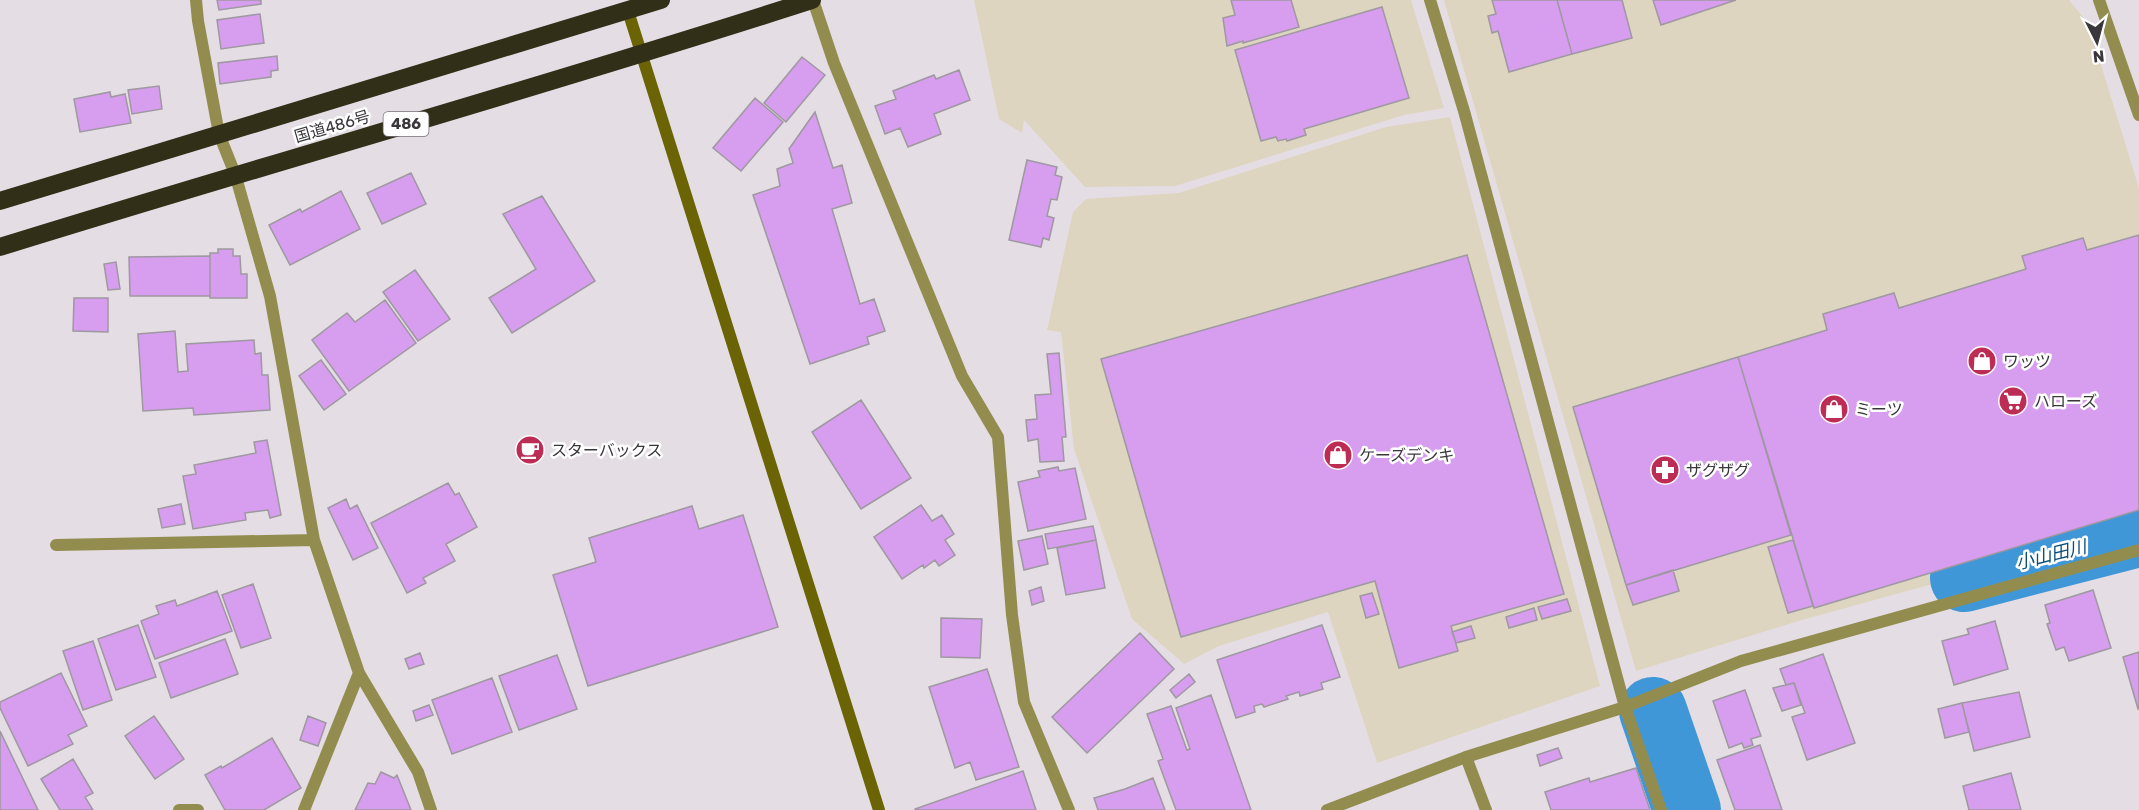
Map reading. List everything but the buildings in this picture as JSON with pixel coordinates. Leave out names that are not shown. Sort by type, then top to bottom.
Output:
[{"type":"highway","name":"国道486号","points":[[0,201],[661,0]]},
{"type":"highway","name":"国道486号","points":[[0,246],[235,174],[642,55],[812,0]]},
{"type":"street","points":[[196,0],[219,134],[235,174],[270,296],[314,540],[359,673],[418,772],[431,810]]},
{"type":"street","points":[[812,0],[834,63],[962,375],[998,437],[1012,615],[1024,702],[1070,810]]},
{"type":"street","points":[[1430,0],[1467,122],[1625,707],[1661,810]]},
{"type":"street","points":[[2099,0],[2139,115]]},
{"type":"street","points":[[628,11],[879,810]]},
{"type":"street","points":[[56,544],[314,540]]},
{"type":"street","points":[[1327,810],[1344,807],[1466,757],[1625,707],[1741,661],[2139,550]]},
{"type":"street","points":[[304,810],[359,673]]},
{"type":"street","points":[[1466,757],[1486,810]]},
{"type":"street","points":[[179,810],[198,810]]},
{"type":"shaded area","points":[[974,0],[1411,0],[1444,108],[1404,115],[1175,186],[1085,187],[1024,120],[1022,133],[999,119]]},
{"type":"shaded area","points":[[1444,0],[2069,0],[2088,23],[2139,188],[2139,527],[1802,620],[1636,671]]},
{"type":"shaded area","points":[[1450,117],[1600,686],[1377,763],[1328,612],[1219,646],[1184,664],[1132,619],[1074,449],[1061,332],[1047,330],[1073,212],[1086,199],[1179,193],[1386,127]]},
{"type":"waterway","name":"小山田川","points":[[1964,578],[2139,533]]},
{"type":"waterway","name":"小山田川","points":[[1653,711],[1687,810]]},
{"type":"place","name":"ワッツ","points":[[1982,361]]},
{"type":"place","name":"ハローズ","points":[[2013,401]]},
{"type":"place","name":"ミーツ","points":[[1834,409]]},
{"type":"place","name":"スターバックス","points":[[530,450]]},
{"type":"place","name":"ケーズデンキ","points":[[1338,455]]},
{"type":"place","name":"ザグザグ","points":[[1665,470]]}]
